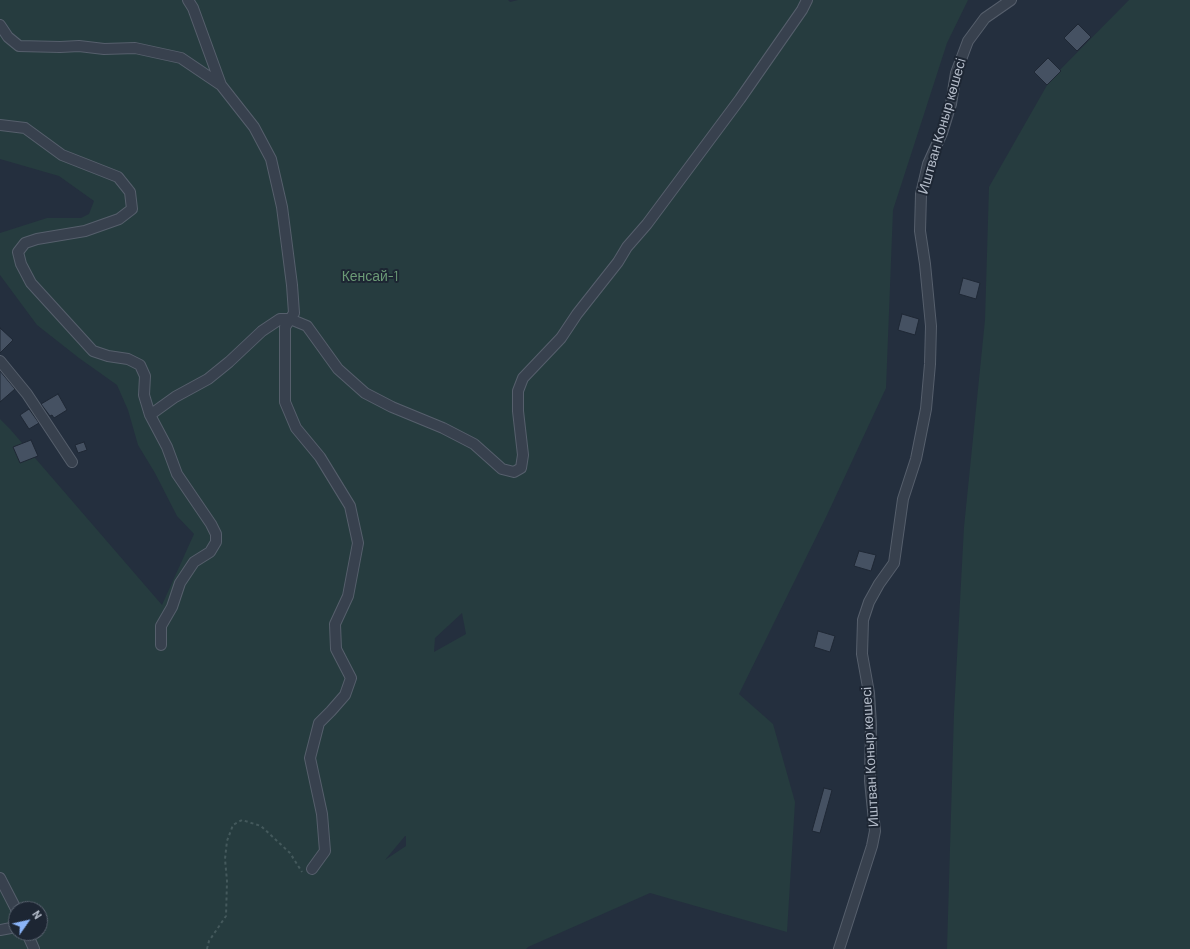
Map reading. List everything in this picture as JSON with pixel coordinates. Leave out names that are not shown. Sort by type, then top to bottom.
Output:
[{"type":"street","points":[[188,0],[193,8],[221,85]]},
{"type":"street","points":[[150,415],[175,397],[208,379],[229,362],[262,331],[280,319],[290,319],[307,326],[338,369],[365,393],[392,407],[443,428],[474,444],[502,469],[514,472],[521,468],[523,455],[518,411],[518,391],[523,378],[561,338],[576,314],[618,262],[627,247],[740,99],[808,0]]},
{"type":"street","name":"Иштван Коныр көшесі","points":[[839,949],[872,846],[875,831],[870,781],[871,725],[869,693],[862,654],[862,620],[869,602],[894,563],[903,499],[916,459],[926,409],[930,364],[931,326],[925,264],[920,232],[921,194],[928,164],[942,133],[951,104],[956,74],[968,41],[985,18],[1011,0]]},
{"type":"street","points":[[0,25],[8,37],[19,46],[79,46],[104,50],[134,48],[182,58],[221,85],[254,127],[271,160],[282,207],[294,313],[285,327],[285,402],[296,428],[320,457],[350,506],[358,543],[348,596],[335,624],[336,649],[351,678],[345,695],[318,723],[310,758],[322,814],[325,851],[312,869]]},
{"type":"street","points":[[0,125],[25,128],[62,155],[118,177],[130,192],[132,209],[119,219],[85,231],[37,239],[25,243],[18,252],[21,264],[31,283],[93,351],[108,356],[128,358],[140,365],[145,376],[144,395],[150,415],[167,447],[177,474],[211,524],[216,534],[216,542],[210,552],[194,562],[180,583],[172,607],[161,626],[160,645]]},
{"type":"street","points":[[0,361],[27,394],[72,462]]},
{"type":"street","points":[[0,878],[12,901]]},
{"type":"path","points":[[207,949],[209,941],[226,916],[227,881],[225,859],[227,841],[233,824],[242,820],[261,826],[290,854],[304,875],[312,869]]},
{"type":"green space","name":"Кенсай-1","points":[[0,0],[508,0],[510,2],[518,0],[968,0],[947,43],[893,210],[886,388],[827,515],[739,694],[773,724],[795,802],[787,932],[650,893],[526,949],[0,949],[0,419],[162,605],[194,534],[177,516],[155,473],[138,445],[128,410],[117,385],[37,325],[0,275],[0,233],[47,218],[81,218],[89,214],[94,201],[59,176],[0,159]],"holes":[[[462,613],[466,634],[434,652],[435,638]],[[405,836],[406,846],[385,860]]]},
{"type":"green space","points":[[1129,0],[1190,0],[1190,949],[947,949],[954,713],[964,527],[985,320],[989,187],[1050,80]]},
{"type":"building","points":[[1078,24],[1091,37],[1077,51],[1064,38]]},
{"type":"building","points":[[1048,58],[1061,71],[1047,85],[1034,72]]},
{"type":"building","points":[[963,278],[980,283],[976,299],[959,294]]},
{"type":"building","points":[[902,314],[919,319],[915,335],[898,330]]},
{"type":"building","points":[[0,328],[13,340],[0,353]]},
{"type":"building","points":[[0,371],[15,389],[0,402]]},
{"type":"building","points":[[58,394],[67,410],[54,418],[52,415],[50,416],[41,404]]},
{"type":"building","points":[[29,409],[39,423],[29,429],[20,415]]},
{"type":"building","points":[[31,440],[38,456],[20,463],[13,447]]},
{"type":"building","points":[[84,442],[87,450],[78,453],[75,445]]},
{"type":"building","points":[[859,551],[876,555],[871,571],[854,566]]},
{"type":"building","points":[[818,631],[835,636],[830,652],[814,647]]},
{"type":"building","points":[[824,788],[832,790],[820,833],[812,831]]}]
